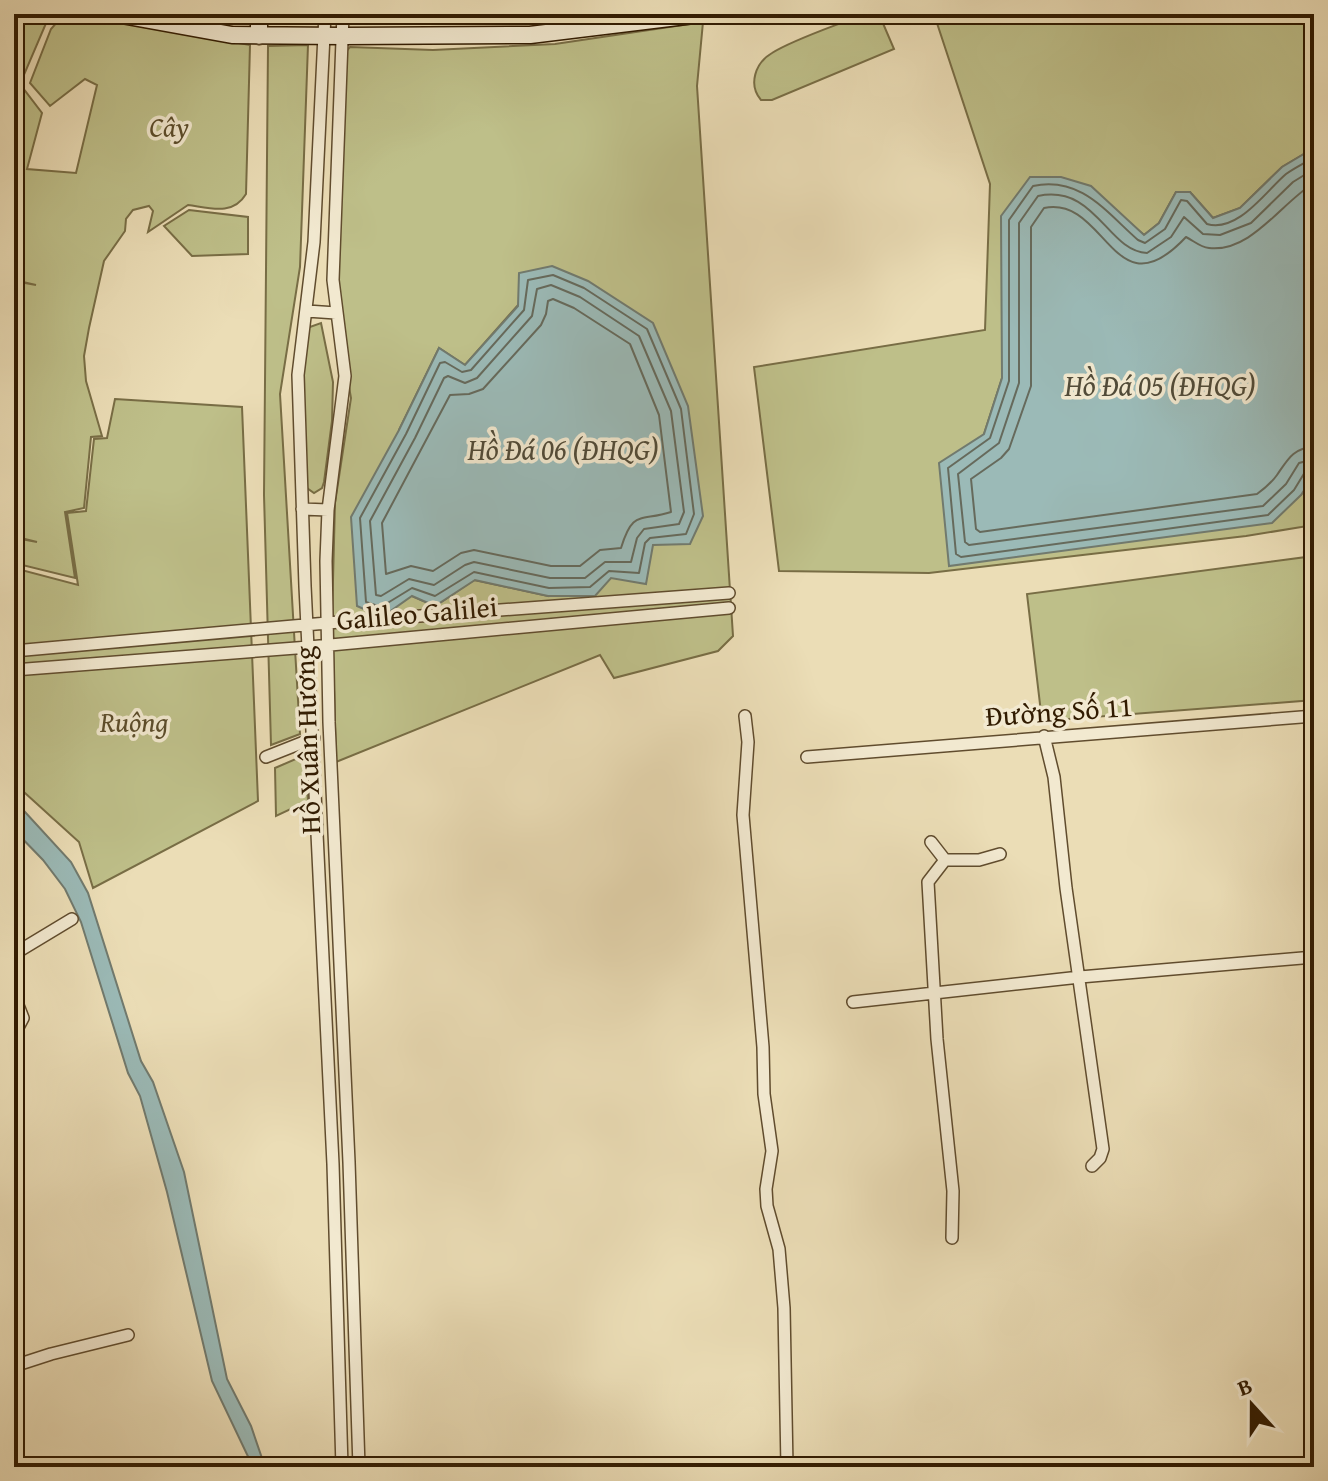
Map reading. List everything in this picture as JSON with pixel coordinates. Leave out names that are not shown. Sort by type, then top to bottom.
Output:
[{"type":"street","points":[[116,14],[196,30],[259,36],[530,35],[702,14]]},
{"type":"street","points":[[259,14],[259,36]]},
{"type":"street","name":"Hồ Xuân Hương","points":[[325,14],[314,242],[298,375],[333,1164],[342,1467]]},
{"type":"street","name":"Hồ Xuân Hương","points":[[343,14],[333,280],[345,376],[328,510],[327,623],[359,1467]]},
{"type":"street","points":[[307,311],[336,313]]},
{"type":"street","points":[[302,509],[328,510]]},
{"type":"street","name":"Galileo Galilei","points":[[14,651],[327,623],[729,593]]},
{"type":"street","name":"Galileo Galilei","points":[[14,670],[309,647],[729,608]]},
{"type":"street","points":[[745,716],[748,742],[743,815],[763,1047],[764,1094],[772,1151],[766,1189],[767,1206],[779,1249],[784,1308],[787,1467]]},
{"type":"street","name":"Đường Số 11","points":[[807,757],[1314,716]]},
{"type":"street","points":[[1044,736],[1054,777],[1066,888],[1103,1149],[1092,1166]]},
{"type":"street","points":[[266,757],[314,738]]},
{"type":"street","points":[[931,842],[945,860]]},
{"type":"street","points":[[945,860],[979,860],[1000,854]]},
{"type":"street","points":[[945,860],[928,882],[934,994],[953,1191],[952,1238]]},
{"type":"street","points":[[14,954],[72,919]]},
{"type":"street","points":[[853,1002],[1080,977],[1314,957]]},
{"type":"street","points":[[14,995],[23,1014],[21,1025],[14,1035]]},
{"type":"street","points":[[333,1164],[349,1162]]},
{"type":"street","points":[[14,1366],[128,1335]]},
{"type":"green space","name":"Cây","points":[[14,14],[50,14],[20,84],[42,113],[27,169],[76,173],[97,85],[85,79],[50,106],[30,83],[51,29],[64,14],[250,45],[246,194],[241,201],[228,208],[188,205],[148,232],[153,211],[149,206],[133,210],[126,219],[125,231],[104,261],[84,356],[86,381],[102,436],[91,437],[84,508],[65,512],[75,578],[14,563],[14,541],[37,542],[21,538],[14,540],[14,281],[36,285],[14,280]]},
{"type":"green space","points":[[864,14],[879,14],[894,49],[772,100],[761,100],[754,81],[766,57]]},
{"type":"green space","points":[[934,14],[1314,14],[1314,148],[1282,167],[1240,208],[1213,218],[1190,192],[1176,192],[1159,223],[1144,235],[1129,222],[1002,349],[1002,378],[984,434],[1301,495],[1314,475],[1314,525],[1246,536],[929,573],[779,571],[754,367],[985,330],[990,184]]},
{"type":"green space","points":[[703,22],[697,86],[733,636],[718,651],[614,678],[600,655],[336,762],[332,618],[335,503],[351,398],[333,296],[342,56],[350,47],[433,50],[555,44]],"holes":[[[518,305],[548,596],[474,580],[435,606],[412,596],[399,430],[439,348],[465,365]]]},
{"type":"green space","points":[[308,45],[300,267],[280,394],[300,734],[271,745],[264,495],[268,46]]},
{"type":"green space","points":[[189,210],[248,217],[248,254],[192,256],[164,226]]},
{"type":"green space","points":[[321,323],[333,382],[332,421],[324,482],[322,488],[314,493],[307,488],[302,475],[302,378],[307,328]]},
{"type":"green space","name":"Ruộng","points":[[115,399],[242,407],[258,801],[93,888],[79,842],[14,783],[14,568],[78,585],[67,513],[86,511],[94,439],[107,438]]},
{"type":"green space","points":[[1314,556],[1314,700],[1042,721],[1027,594]]},
{"type":"green space","points":[[305,755],[308,801],[276,816],[275,768]]},
{"type":"water","name":"Hồ Đá 05 (ĐHQG)","points":[[1314,148],[1314,475],[1301,495],[1272,523],[949,566],[939,463],[984,434],[1002,378],[1001,216],[1030,177],[1061,177],[1091,186],[1144,235],[1159,223],[1176,192],[1190,192],[1213,218],[1240,208],[1282,167]]},
{"type":"water","name":"Hồ Đá 06 (ĐHQG)","points":[[552,266],[588,281],[653,323],[688,406],[703,516],[690,544],[653,545],[646,584],[611,578],[595,596],[548,596],[475,580],[435,606],[412,596],[382,617],[357,606],[351,517],[439,348],[465,365],[518,306],[519,273]]},
{"type":"water","points":[[14,800],[71,862],[88,893],[141,1061],[153,1082],[184,1172],[227,1379],[251,1426],[265,1467],[253,1467],[212,1381],[167,1192],[140,1096],[128,1073],[81,922],[65,889],[14,830]]}]
